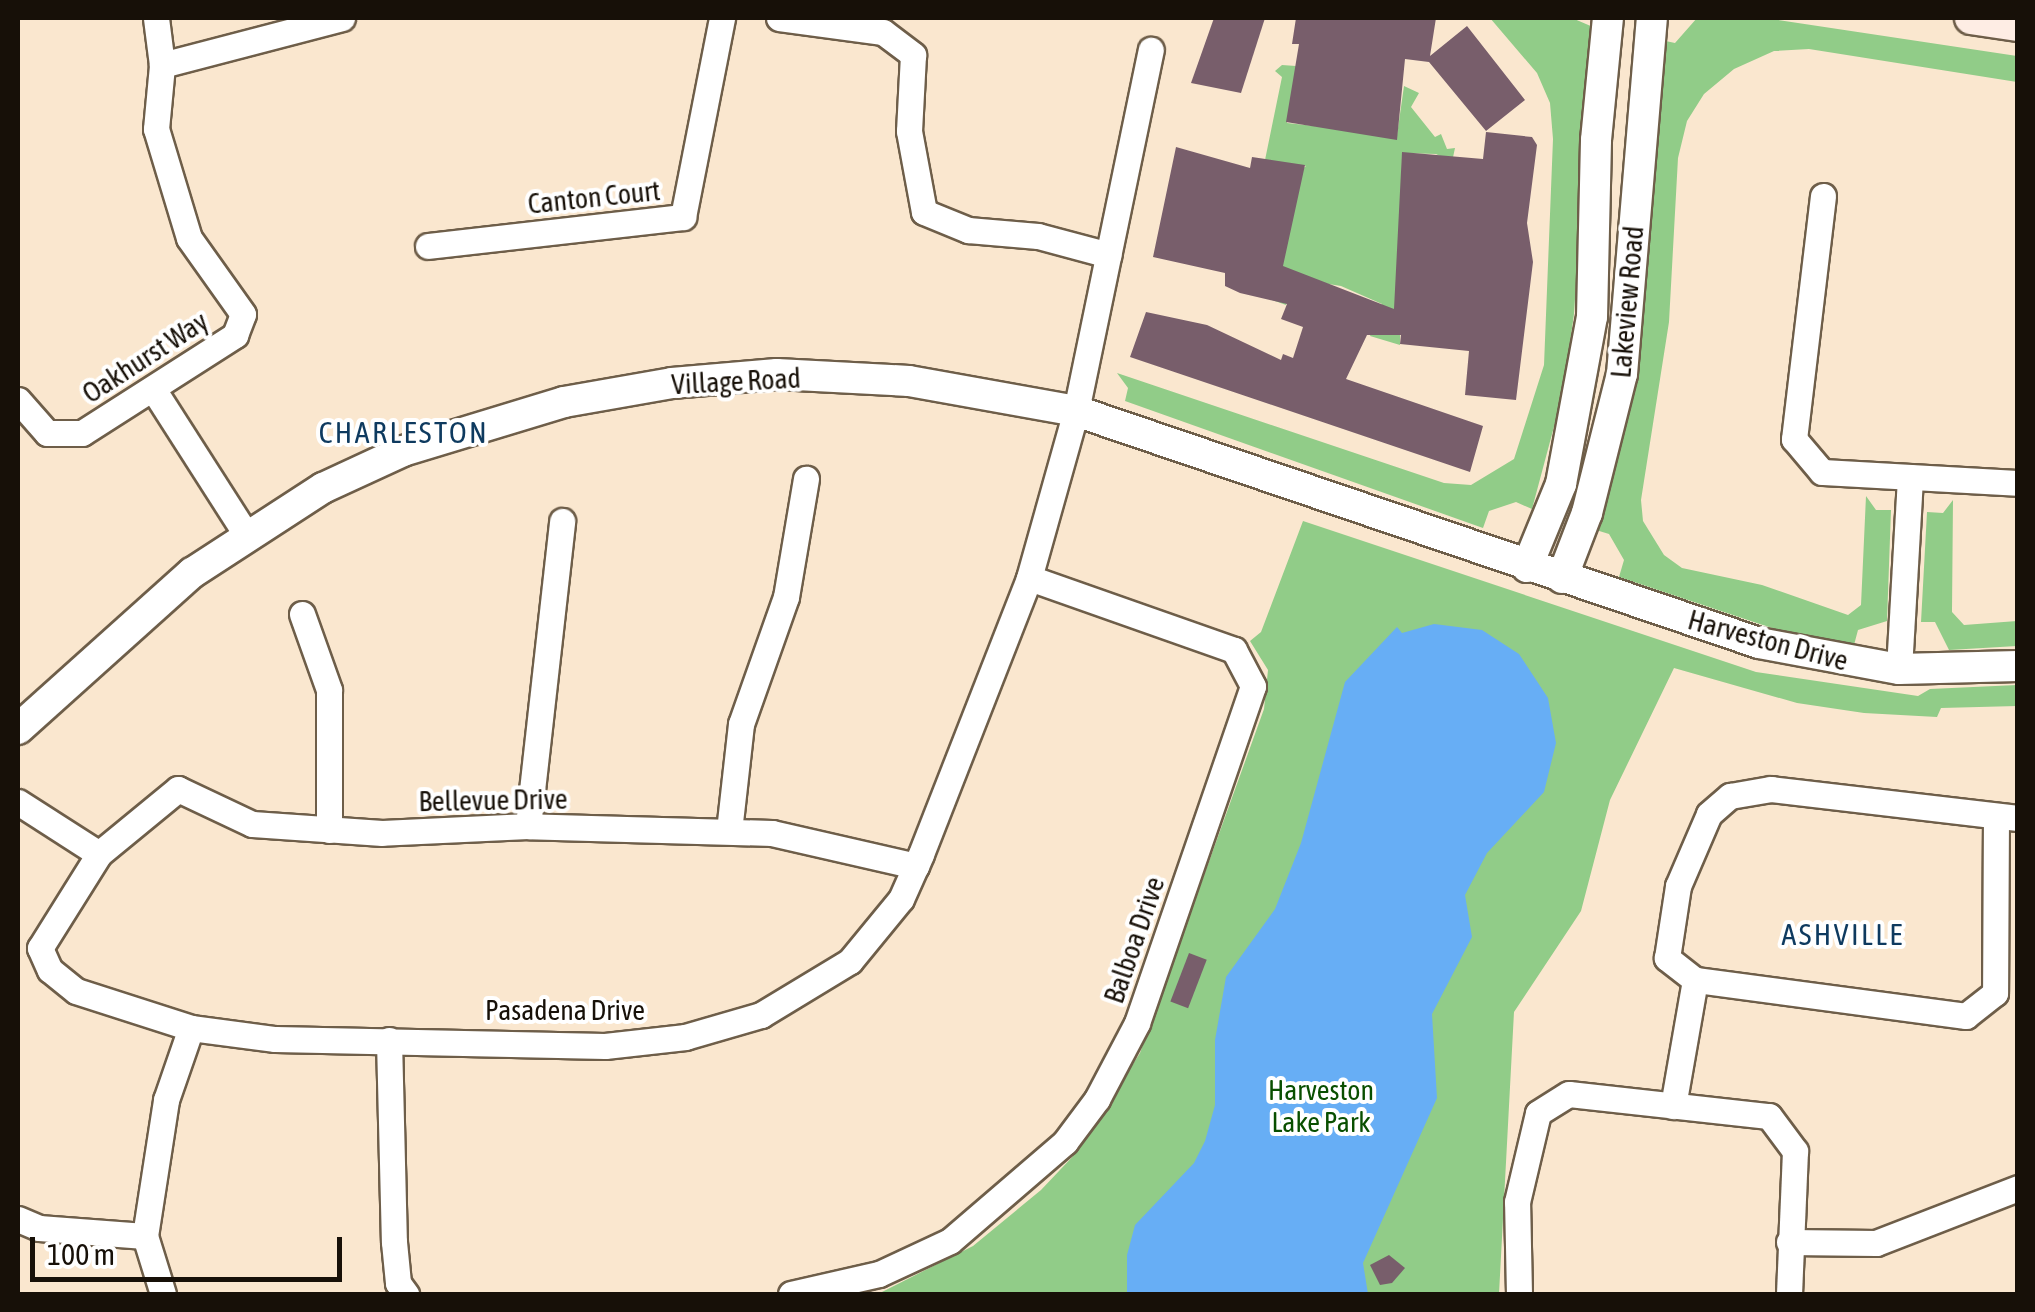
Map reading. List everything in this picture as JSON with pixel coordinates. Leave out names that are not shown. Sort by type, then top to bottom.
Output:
[{"type":"main road","points":[[1971,18],[2018,24]]},
{"type":"street","name":"Oakhurst Way","points":[[18,400],[47,433],[82,432],[155,392],[236,335],[243,314],[189,238],[156,129],[162,65],[156,18]]},
{"type":"street","points":[[162,65],[342,18]]},
{"type":"street","name":"Canton Court","points":[[428,246],[683,217],[722,18]]},
{"type":"street","points":[[779,18],[883,32],[914,55],[909,130],[924,212],[968,230],[1038,236],[1109,254]]},
{"type":"street","name":"Lakeview Road","points":[[1527,567],[1561,484],[1582,385],[1592,317],[1596,140],[1608,18]]},
{"type":"street","name":"Lakeview Road","points":[[1562,578],[1587,513],[1622,374],[1652,18]]},
{"type":"street","name":"Pasadena Drive","points":[[100,854],[40,948],[50,970],[76,991],[190,1028],[275,1039],[604,1046],[685,1037],[761,1015],[850,961],[902,899],[1029,578],[1076,411],[1152,50]]},
{"type":"street","points":[[1823,196],[1794,440],[1822,472],[2018,483]]},
{"type":"street","name":"Village Road","points":[[18,730],[94,654],[247,536],[324,488],[403,451],[564,402],[672,383],[777,374],[909,381],[1076,411],[1527,567]]},
{"type":"street","points":[[155,392],[247,536]]},
{"type":"street","points":[[1899,669],[1910,477]]},
{"type":"street","points":[[729,831],[741,724],[786,598],[806,479]]},
{"type":"street","points":[[528,826],[562,522]]},
{"type":"street","name":"Harveston Drive","points":[[1527,567],[1759,643],[1899,669],[2018,666]]},
{"type":"street","name":"Balboa Drive","points":[[790,1294],[880,1274],[950,1241],[1065,1142],[1137,1023],[1253,686],[1234,650],[1029,578]]},
{"type":"street","points":[[302,614],[329,690],[329,830]]},
{"type":"street","name":"Bellevue Drive","points":[[100,854],[178,788],[252,824],[329,830],[528,826],[729,831],[841,844],[916,866]]},
{"type":"street","points":[[1771,789],[2007,817],[1995,993],[1966,1016],[1695,980],[1666,958],[1678,886],[1709,814],[1730,796],[1771,789]]},
{"type":"street","points":[[18,802],[100,854]]},
{"type":"street","points":[[1673,1106],[1695,980]]},
{"type":"street","points":[[163,1294],[145,1236],[166,1100],[190,1028]]},
{"type":"street","points":[[390,1040],[394,1242],[398,1284],[406,1294]]},
{"type":"street","points":[[1519,1294],[1517,1202],[1538,1113],[1569,1094],[1769,1116],[1796,1151],[1789,1294]]},
{"type":"street","points":[[1790,1242],[1876,1243],[2018,1188]]},
{"type":"street","points":[[18,1219],[39,1228],[145,1236]]},
{"type":"green space","points":[[1490,18],[1572,18],[1593,27],[1574,314],[1563,393],[1532,509],[1516,502],[1489,511],[1483,528],[1125,401],[1128,388],[1117,373],[1444,483],[1471,485],[1514,459],[1544,365],[1553,139],[1550,103],[1537,73]]},
{"type":"green space","points":[[1697,18],[1765,18],[2017,56],[2017,82],[1809,49],[1774,51],[1734,69],[1704,94],[1687,121],[1678,158],[1669,322],[1641,500],[1643,521],[1664,555],[1682,568],[1762,585],[1848,615],[1861,605],[1866,496],[1876,510],[1891,510],[1887,621],[1858,630],[1854,645],[1796,636],[1619,577],[1624,560],[1609,534],[1596,530],[1633,400],[1661,40],[1675,43]]},
{"type":"green space","points":[[1282,65],[1296,66],[1287,123],[1397,135],[1404,86],[1419,93],[1411,107],[1435,137],[1441,134],[1447,149],[1455,148],[1452,162],[1436,154],[1402,153],[1400,345],[1370,336],[1382,304],[1341,286],[1297,279],[1286,305],[1272,300],[1299,172],[1306,166],[1265,160],[1282,77],[1275,71]]},
{"type":"green space","points":[[1953,500],[1952,612],[1964,625],[2017,621],[2017,646],[1949,650],[1935,622],[1921,622],[1927,512],[1943,513]]},
{"type":"green space","name":"Harveston Lake Park","points":[[1303,521],[1756,672],[1918,696],[1930,689],[2017,685],[2017,706],[1941,708],[1937,717],[1864,713],[1797,703],[1674,668],[1610,800],[1581,911],[1514,1012],[1499,1294],[878,1294],[973,1246],[1041,1190],[1077,1152],[1140,1053],[1264,709],[1268,670],[1250,641],[1261,632]]},
{"type":"water","points":[[1434,624],[1482,630],[1519,654],[1548,698],[1556,743],[1544,792],[1487,853],[1465,895],[1472,937],[1432,1014],[1437,1098],[1363,1263],[1368,1294],[1127,1294],[1127,1255],[1135,1225],[1194,1163],[1205,1141],[1215,1105],[1215,1040],[1226,977],[1275,909],[1301,843],[1345,682],[1397,627],[1402,633]]},
{"type":"building","points":[[1214,18],[1265,18],[1241,93],[1191,83]]},
{"type":"building","points":[[1296,18],[1436,18],[1430,56],[1467,26],[1525,100],[1486,131],[1429,62],[1405,59],[1397,140],[1286,122],[1299,44],[1292,44]]},
{"type":"building","points":[[1486,132],[1532,137],[1537,145],[1527,223],[1533,262],[1516,400],[1465,395],[1469,351],[1400,344],[1401,335],[1367,335],[1346,379],[1483,426],[1470,472],[1130,357],[1146,312],[1207,325],[1281,360],[1283,354],[1293,358],[1303,327],[1281,319],[1287,304],[1225,286],[1225,273],[1153,257],[1176,147],[1250,168],[1252,157],[1305,165],[1283,266],[1394,309],[1402,152],[1483,159]]},
{"type":"building","points":[[1189,953],[1207,960],[1188,1008],[1170,1002]]},
{"type":"building","points":[[1389,1255],[1405,1268],[1392,1283],[1380,1285],[1370,1265]]},
{"type":"district","name":"CHARLESTON","points":[[404,432]]},
{"type":"district","name":"ASHVILLE","points":[[1843,934]]}]
